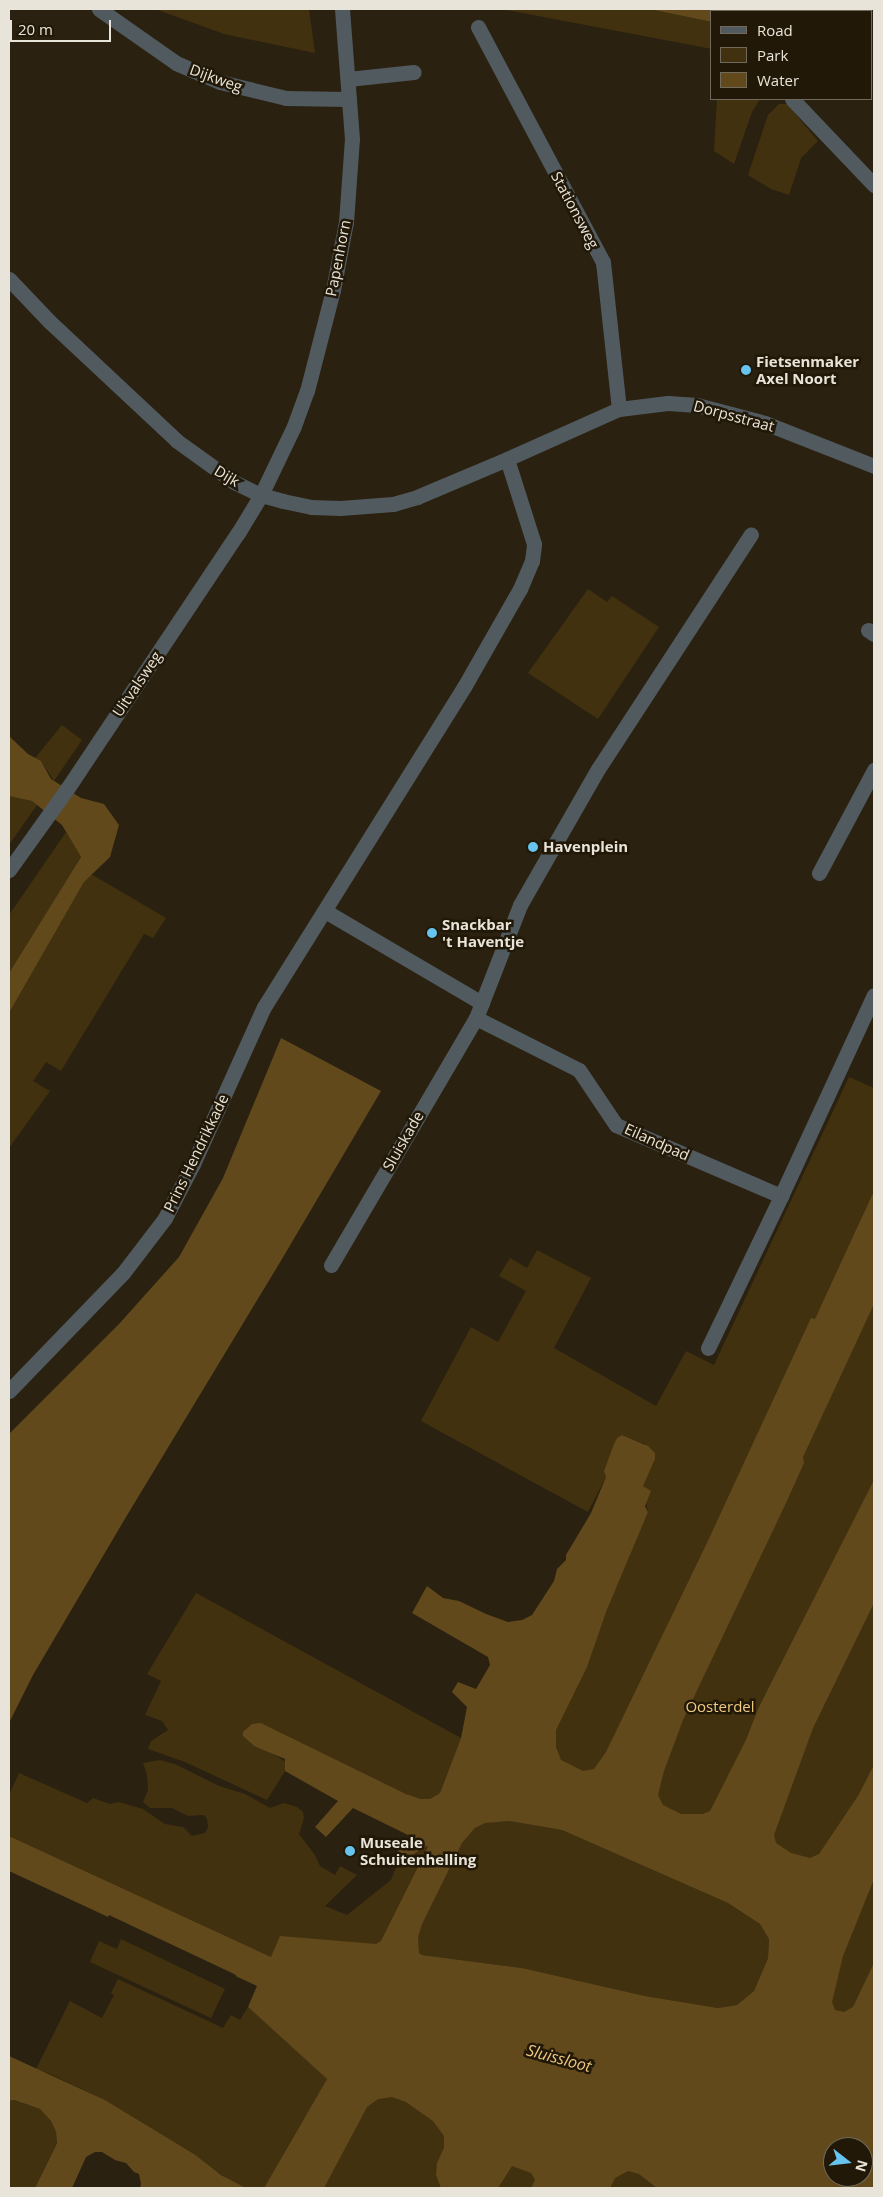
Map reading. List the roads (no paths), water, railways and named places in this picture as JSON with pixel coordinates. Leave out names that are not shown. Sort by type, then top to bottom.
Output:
[{"type":"street","name":"Dijkweg","points":[[99,9],[176,63],[220,82],[286,98],[349,98]]},
{"type":"street","name":"Papenhorn","points":[[261,495],[294,426],[307,391],[333,290],[346,222],[351,168],[348,79],[342,9]]},
{"type":"street","name":"Stationsweg","points":[[478,28],[603,262],[619,409]]},
{"type":"street","points":[[348,79],[414,72]]},
{"type":"street","points":[[793,100],[874,184]]},
{"type":"street","name":"Dijk","points":[[9,279],[50,322],[177,441],[227,478],[261,495],[311,506],[364,507],[393,504],[417,497],[506,460]]},
{"type":"street","name":"Dorpsstraat","points":[[506,460],[619,409],[668,403],[697,405],[720,410],[798,435],[874,466]]},
{"type":"street","points":[[482,1003],[325,911],[464,687],[528,575],[534,544],[506,460]]},
{"type":"street","name":"Uitvalsweg","points":[[9,870],[67,789],[261,495]]},
{"type":"street","points":[[476,1018],[520,905],[598,769],[752,534]]},
{"type":"street","points":[[819,873],[874,770]]},
{"type":"street","name":"Prins Hendrikkade","points":[[9,1391],[123,1274],[165,1218],[193,1164],[264,1007],[325,911]]},
{"type":"street","points":[[708,1348],[874,996]]},
{"type":"street","name":"Eilandpad","points":[[476,1018],[579,1070],[616,1124],[781,1196]]},
{"type":"street","name":"Sluiskade","points":[[331,1265],[476,1018]]},
{"type":"water","points":[[649,9],[778,9],[710,10],[710,22]]},
{"type":"water","points":[[9,736],[28,754],[41,761],[51,779],[81,798],[104,804],[119,825],[110,857],[84,882],[9,1013],[9,973],[81,857],[62,825],[32,801],[9,796]]},
{"type":"water","points":[[281,1038],[381,1091],[33,1675],[9,1723],[9,1434],[119,1324],[179,1257],[223,1178]]},
{"type":"water","name":"Sluissloot","points":[[874,1191],[874,1304],[803,1457],[804,1463],[786,1503],[683,1720],[664,1771],[658,1795],[663,1805],[681,1814],[703,1814],[710,1811],[746,1740],[758,1709],[874,1480],[874,1603],[813,1728],[774,1835],[776,1843],[791,1853],[810,1858],[819,1854],[858,1796],[874,1765],[874,1879],[843,1956],[832,2002],[835,2010],[844,2012],[853,2007],[874,1963],[874,2188],[657,2188],[639,2174],[628,2171],[615,2178],[610,2188],[531,2188],[535,2180],[531,2173],[512,2166],[498,2188],[441,2188],[436,2175],[437,2163],[444,2148],[444,2136],[433,2121],[406,2102],[392,2097],[378,2099],[367,2107],[324,2188],[264,2188],[327,2079],[248,2007],[257,1986],[9,1871],[9,1836],[271,1957],[280,1936],[376,1944],[381,1941],[428,1847],[426,1846],[397,1865],[390,1859],[408,1840],[408,1835],[353,1808],[326,1837],[315,1827],[338,1801],[285,1771],[285,1759],[254,1746],[243,1736],[243,1732],[252,1724],[261,1723],[406,1794],[421,1799],[430,1799],[440,1793],[461,1738],[467,1707],[452,1692],[458,1682],[476,1689],[490,1665],[488,1657],[412,1613],[427,1586],[443,1598],[459,1601],[508,1622],[522,1620],[532,1615],[554,1581],[557,1569],[566,1560],[566,1555],[591,1513],[606,1477],[604,1471],[614,1444],[617,1438],[622,1435],[648,1446],[655,1453],[655,1459],[643,1486],[651,1491],[645,1506],[648,1512],[606,1612],[587,1667],[556,1730],[556,1747],[561,1760],[583,1771],[594,1769],[606,1752],[706,1545],[811,1318],[815,1319]],"holes":[[[509,1821],[562,1830],[728,1903],[760,1924],[769,1939],[768,1958],[754,1991],[737,2005],[718,2008],[645,1996],[522,1968],[422,1955],[419,1953],[418,1937],[422,1924],[462,1843],[475,1828],[485,1823]]]},
{"type":"water","points":[[9,2056],[105,2100],[194,2154],[221,2175],[246,2188],[140,2188],[139,2174],[134,2172],[126,2163],[115,2160],[102,2152],[95,2152],[86,2157],[72,2188],[35,2188],[57,2143],[56,2132],[51,2121],[40,2109],[14,2100],[9,2101]]},
{"type":"place","name":"Fietsenmaker Axel Noort","points":[[746,370]]},
{"type":"place","name":"Havenplein","points":[[533,847]]},
{"type":"place","name":"Snackbar 't Haventje","points":[[432,933]]},
{"type":"place","name":"Museale Schuitenhelling","points":[[350,1851]]},
{"type":"park label","name":"Oosterdel","points":[[720,1707]]}]
